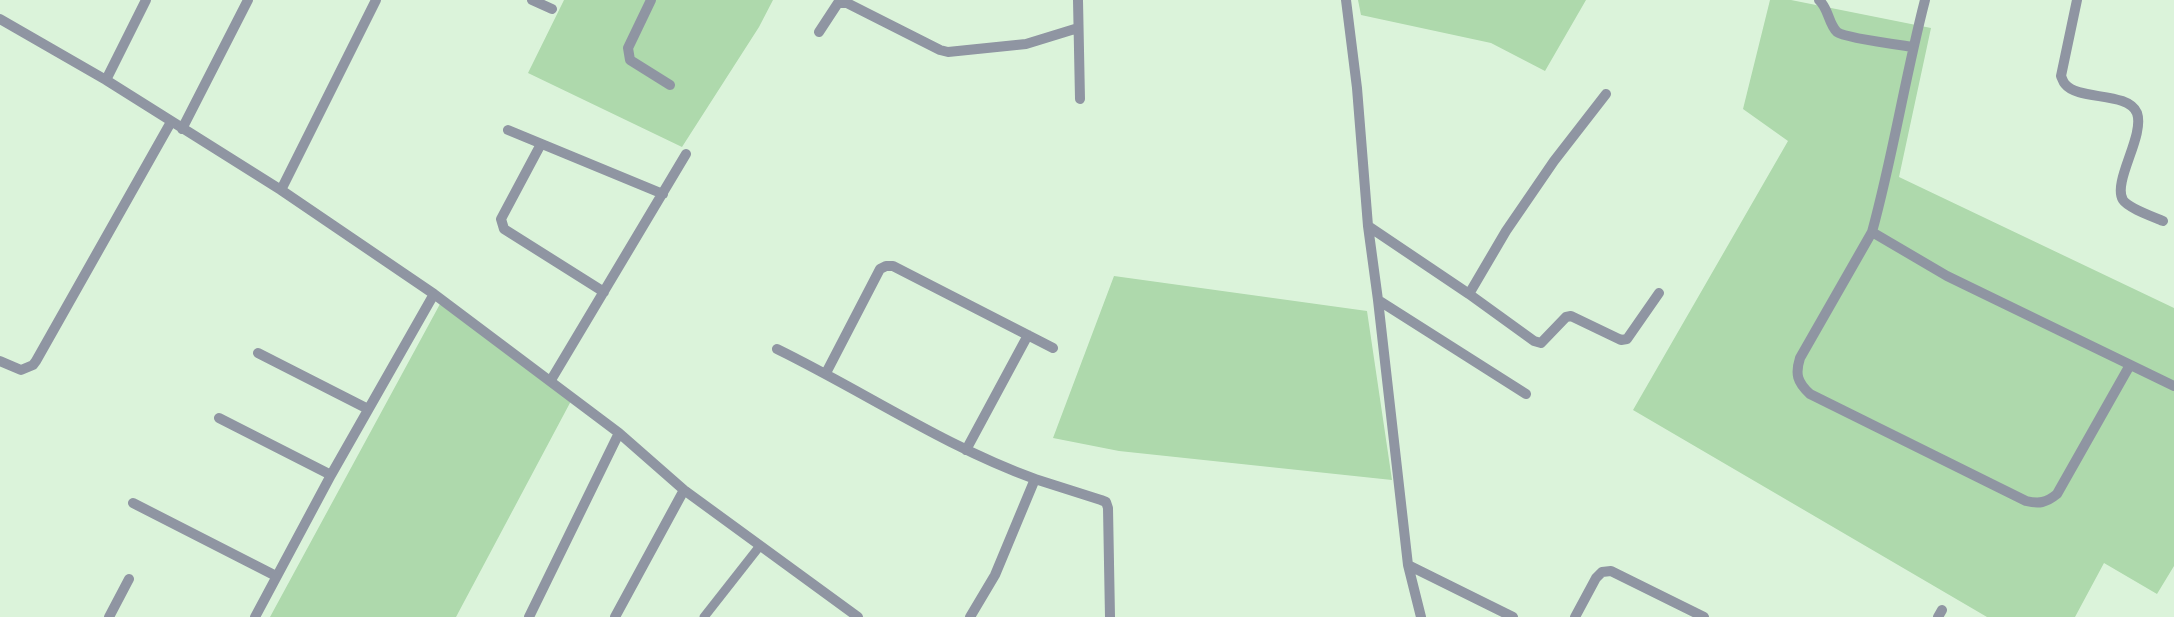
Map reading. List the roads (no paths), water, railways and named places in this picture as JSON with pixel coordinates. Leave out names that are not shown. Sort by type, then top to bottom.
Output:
[{"type":"street","points":[[106,80],[146,0]]},
{"type":"street","points":[[182,129],[248,0]]},
{"type":"street","points":[[281,190],[376,0]]},
{"type":"street","points":[[532,0],[552,9]]},
{"type":"street","points":[[652,0],[628,48],[628,54],[630,60],[670,85]]},
{"type":"street","points":[[1078,0],[1080,99]]},
{"type":"street","points":[[1346,0],[1356,88],[1368,226],[1378,300],[1408,565],[1421,617]]},
{"type":"street","points":[[1820,0],[1826,7],[1832,25],[1842,35],[1913,47]]},
{"type":"street","points":[[1925,0],[1913,47],[1885,185],[1872,232],[1800,358],[1796,373],[1800,386],[1810,394],[2026,501],[2036,504],[2047,502],[2057,494],[2130,365]]},
{"type":"street","points":[[2077,0],[2061,76],[2065,85],[2074,90],[2121,102],[2131,106],[2136,112],[2138,120],[2137,132],[2122,182],[2121,193],[2123,200],[2128,205],[2163,221]]},
{"type":"street","points":[[819,32],[838,3],[842,2],[847,2],[940,50],[948,52],[1026,44],[1078,28]]},
{"type":"street","points":[[0,19],[106,80],[281,190],[434,294],[619,432],[684,490],[759,547],[858,617]]},
{"type":"street","points":[[1469,294],[1506,231],[1554,161],[1606,94]]},
{"type":"street","points":[[0,361],[21,370],[33,365],[36,361],[171,122]]},
{"type":"street","points":[[508,130],[662,194]]},
{"type":"street","points":[[541,144],[501,219],[504,229],[604,292]]},
{"type":"street","points":[[551,380],[686,154]]},
{"type":"street","points":[[1368,226],[1469,294],[1534,341],[1541,343],[1566,317],[1571,316],[1621,340],[1627,339],[1660,294]]},
{"type":"street","points":[[1872,232],[1947,276],[2174,386]]},
{"type":"street","points":[[826,373],[880,269],[886,266],[893,266],[1053,348]]},
{"type":"street","points":[[255,617],[368,409],[434,294]]},
{"type":"street","points":[[1378,300],[1526,394]]},
{"type":"street","points":[[966,450],[1028,335]]},
{"type":"street","points":[[776,349],[826,373],[966,450],[999,466],[1106,502],[1108,508],[1110,617]]},
{"type":"street","points":[[258,354],[368,409]]},
{"type":"street","points":[[219,418],[332,475]]},
{"type":"street","points":[[530,617],[619,432]]},
{"type":"street","points":[[970,617],[995,575],[1035,479]]},
{"type":"street","points":[[615,617],[684,490]]},
{"type":"street","points":[[133,503],[276,576]]},
{"type":"street","points":[[1408,565],[1513,617]]},
{"type":"street","points":[[1575,617],[1596,578],[1602,572],[1611,571],[1704,617]]},
{"type":"street","points":[[109,617],[129,579]]},
{"type":"lane","points":[[704,617],[759,547]]}]
